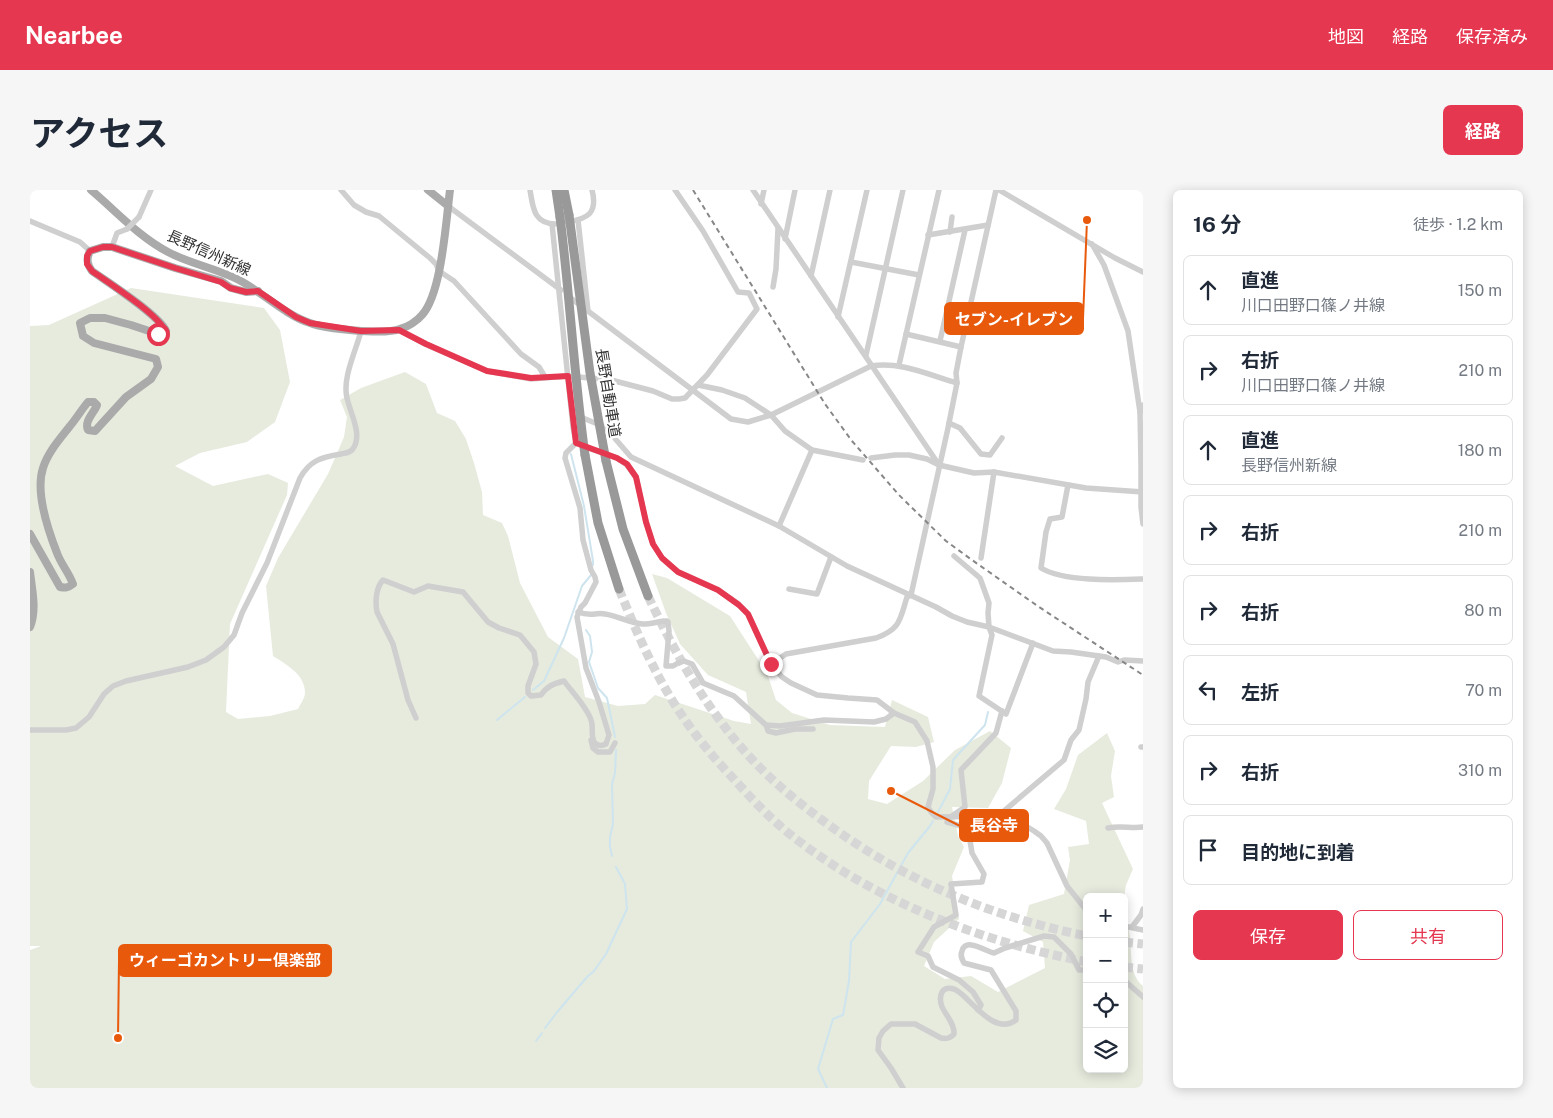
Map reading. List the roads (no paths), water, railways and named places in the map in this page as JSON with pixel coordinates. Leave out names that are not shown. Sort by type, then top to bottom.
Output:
[{"type":"highway","name":"長野自動車道","points":[[556,190],[565,216],[591,382],[606,461],[623,529],[648,596]]},
{"type":"highway","name":"長野自動車道","points":[[564,190],[568,282],[577,390],[585,455],[598,523],[619,589]]},
{"type":"main road","name":"長野信州新線","points":[[91,190],[142,235],[159,247],[235,278],[296,317],[310,323],[361,331],[399,330]]},
{"type":"main road","points":[[428,190],[448,206]]},
{"type":"main road","points":[[399,330],[411,324],[426,310],[431,302],[439,271],[450,190]]},
{"type":"main road","points":[[30,534],[60,587],[70,587],[73,584],[71,577],[57,554],[42,505],[40,482],[43,467],[57,441],[88,402],[97,404],[87,422],[88,430],[96,431],[126,396],[151,379],[158,367],[156,359],[94,343],[82,336],[80,323],[90,318],[105,318],[158,334],[166,332],[163,325],[92,271],[87,264],[87,256],[90,251],[103,247],[112,247],[221,282],[230,288],[246,292],[258,291]]},
{"type":"main road","points":[[30,572],[34,608],[30,627]]},
{"type":"street","points":[[112,247],[117,233],[127,228],[139,217],[151,190]]},
{"type":"street","points":[[341,190],[354,205],[366,212],[379,216],[418,247],[436,264],[439,271],[454,282],[521,354],[539,367],[545,377]]},
{"type":"street","points":[[530,190],[534,213],[538,218],[552,224],[585,217],[593,209],[592,190]]},
{"type":"street","points":[[399,330],[487,371],[531,378],[568,376],[611,380],[653,391],[672,399],[685,398],[698,385],[757,309],[749,293],[738,292],[704,231],[675,190]]},
{"type":"street","points":[[752,190],[939,464]]},
{"type":"street","points":[[761,204],[764,190]]},
{"type":"street","points":[[785,239],[795,190]]},
{"type":"street","points":[[811,276],[830,190]]},
{"type":"street","points":[[838,317],[867,190]]},
{"type":"street","points":[[866,355],[903,190]]},
{"type":"street","points":[[899,365],[939,190]]},
{"type":"street","points":[[771,664],[786,654],[889,634],[900,621],[907,597],[911,595],[949,423],[957,383],[956,374],[961,347],[997,190],[1143,272]]},
{"type":"street","points":[[448,206],[560,289],[692,391],[735,421],[748,422],[770,415],[871,366],[883,364],[899,365],[957,383]]},
{"type":"street","points":[[950,232],[952,217]]},
{"type":"street","points":[[578,220],[588,311]]},
{"type":"street","points":[[30,222],[80,242],[90,251]]},
{"type":"street","points":[[552,224],[576,443]]},
{"type":"street","points":[[928,235],[988,225]]},
{"type":"street","points":[[773,287],[776,270],[778,229]]},
{"type":"street","points":[[940,341],[965,230]]},
{"type":"street","points":[[1092,244],[1104,265],[1128,331],[1140,412],[1143,524]]},
{"type":"street","points":[[851,262],[919,275]]},
{"type":"street","points":[[30,730],[66,730],[76,728],[89,717],[104,694],[113,686],[126,681],[188,667],[206,660],[231,640],[267,563],[305,469],[323,458],[348,453],[354,446],[356,430],[346,391],[350,366],[361,331]]},
{"type":"street","points":[[906,334],[961,347]]},
{"type":"street","points":[[698,385],[722,390],[745,398],[770,415],[785,431],[812,450],[863,460]]},
{"type":"street","points":[[1140,412],[1143,405]]},
{"type":"street","points":[[572,413],[605,427],[631,456],[779,526],[831,557],[952,616],[989,627],[1053,651],[1106,657],[1118,662],[1124,660],[1143,661]]},
{"type":"street","points":[[949,423],[960,428],[980,454],[990,455],[1002,438]]},
{"type":"street","points":[[576,443],[566,452],[565,458],[580,508],[583,540],[596,582],[586,603],[578,612],[577,618],[586,668],[609,735],[606,744],[602,746],[594,742],[593,739]]},
{"type":"street","points":[[576,443],[617,458],[627,464],[636,477],[653,544],[662,558],[678,572],[718,590],[739,605],[748,614],[771,664],[782,678],[817,695],[877,700],[894,713],[915,722],[927,741],[933,767],[933,789],[928,807],[930,812],[936,817],[998,816],[1021,823],[1041,836],[1047,843],[1067,886],[1083,906]]},
{"type":"street","points":[[779,526],[812,450]]},
{"type":"street","points":[[871,458],[910,455],[974,473],[994,472],[1086,488],[1142,491]]},
{"type":"street","points":[[981,558],[994,472]]},
{"type":"street","points":[[1068,485],[1062,517],[1050,519],[1046,532],[1041,568],[1049,573],[1089,579],[1143,579]]},
{"type":"street","points":[[954,556],[980,578],[989,604],[989,627],[992,635],[979,696],[1006,714],[1033,643]]},
{"type":"street","points":[[789,589],[817,594],[831,557]]},
{"type":"street","points":[[416,718],[408,700],[393,644],[377,612],[378,592],[383,580],[414,592],[428,586],[462,592],[488,622],[520,635],[534,652],[536,664],[528,686],[528,693],[531,696],[541,695],[552,684],[564,681],[590,717],[594,726],[593,739],[591,740],[592,748],[598,752],[610,752],[616,742]]},
{"type":"street","points":[[578,612],[591,615],[605,614],[642,624],[666,621],[668,622],[669,631],[666,666],[673,666],[684,661],[692,664],[703,683],[734,696],[766,725],[768,731],[776,734],[795,729],[813,729]]},
{"type":"street","points":[[998,816],[1064,760],[1071,740],[1079,730],[1088,682],[1099,656]]},
{"type":"street","points":[[978,1010],[981,1005],[973,992],[959,980],[934,967],[928,956],[918,952],[934,927],[956,915],[951,884],[982,882],[984,874],[972,853],[968,828],[947,822],[949,818],[965,807],[962,770],[996,733],[1002,711]]},
{"type":"street","points":[[766,725],[780,726],[824,720],[874,722],[886,719],[894,713]]},
{"type":"street","points":[[1108,828],[1118,826],[1143,827]]},
{"type":"street","points":[[1132,927],[1143,909]]},
{"type":"street","points":[[1128,926],[1143,930]]},
{"type":"street","points":[[902,1088],[878,1050],[878,1038],[891,1024],[903,1023],[915,1024],[941,1038],[951,1038],[954,1034],[953,1025],[940,1001],[941,993],[948,988],[960,992],[991,1020],[1007,1024],[1014,1022],[1016,1011],[991,970],[964,963],[961,957],[962,951],[969,944],[994,953],[1044,936],[1054,937],[1071,954],[1079,970],[1083,970]]},
{"type":"street","points":[[1127,983],[1143,997]]},
{"type":"waterway","points":[[571,454],[584,506],[593,565]]},
{"type":"waterway","points":[[533,690],[544,681],[564,638],[582,586],[591,575]]},
{"type":"waterway","points":[[586,630],[590,636],[592,652],[589,662],[598,688],[607,698],[615,737]]},
{"type":"waterway","points":[[497,720],[525,697]]},
{"type":"waterway","points":[[938,812],[950,789],[953,760],[985,725],[988,712]]},
{"type":"waterway","points":[[612,856],[610,837],[613,824],[612,784],[615,773],[616,750]]},
{"type":"waterway","points":[[827,1088],[818,1069],[833,1019],[843,1015],[849,981],[851,942],[880,904],[908,853],[933,821]]},
{"type":"waterway","points":[[545,1028],[594,971],[606,954],[627,909],[625,884],[616,867]]},
{"type":"waterway","points":[[536,1041],[542,1033]]},
{"type":"tunnel","points":[[619,589],[654,667],[685,720],[724,768],[762,809],[787,832],[829,862],[863,883],[934,917],[1010,943],[1083,961]]},
{"type":"tunnel","points":[[648,596],[682,661],[722,723],[756,763],[808,810],[884,861],[915,878],[948,893],[1015,918],[1083,935]]},
{"type":"tunnel","points":[[1128,942],[1143,944]]},
{"type":"tunnel","points":[[1128,967],[1143,969]]},
{"type":"railway","points":[[693,190],[825,404],[852,441],[899,495],[946,541],[1039,607],[1143,675]]},
{"type":"place","name":"セブン-イレブン","points":[[1087,220]]},
{"type":"place","name":"長谷寺","points":[[891,791]]},
{"type":"place","name":"ウィーゴカントリー倶楽部","points":[[118,1038]]}]
